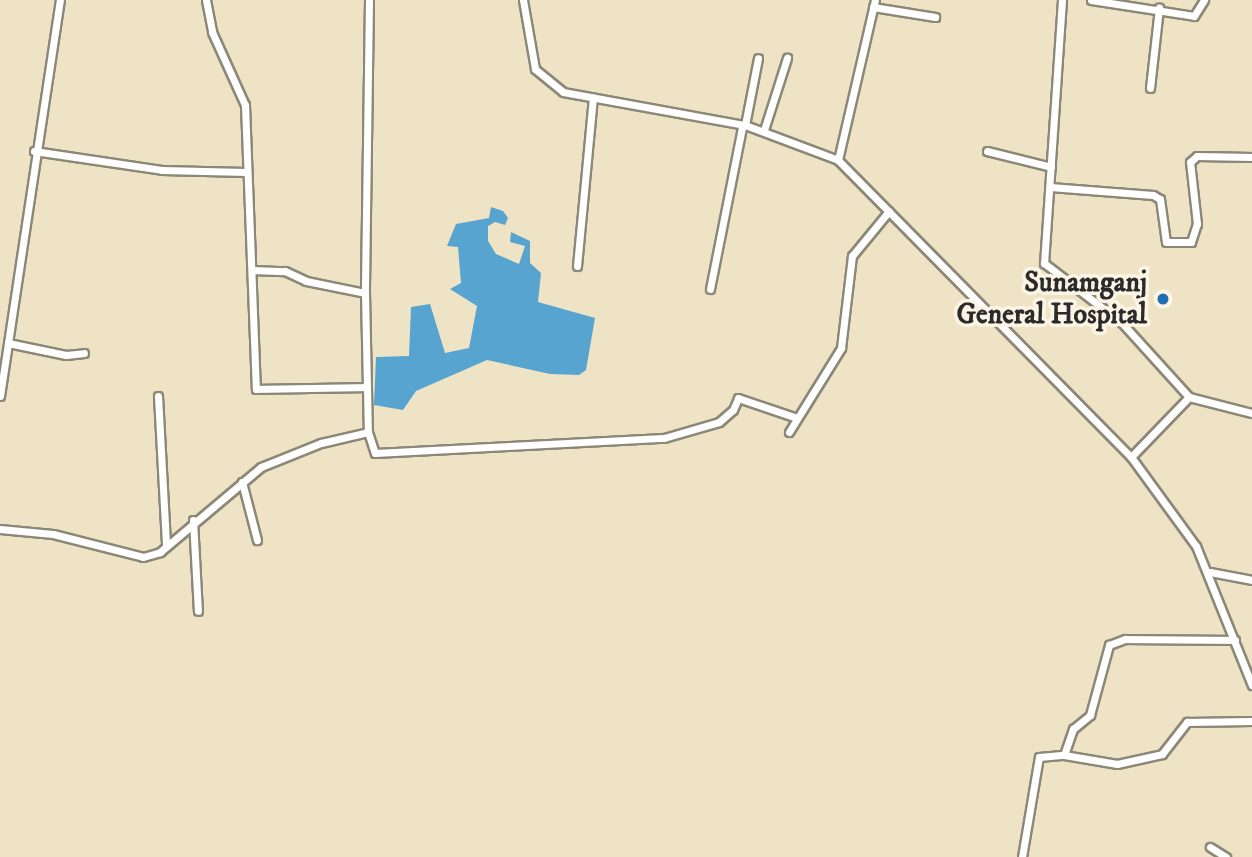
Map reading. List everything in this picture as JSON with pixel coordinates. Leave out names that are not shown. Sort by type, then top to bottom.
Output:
[{"type":"street","points":[[0,396],[34,151],[60,0]]},
{"type":"street","points":[[206,0],[212,32],[245,105],[246,172],[252,220],[256,389],[367,387]]},
{"type":"street","points":[[369,0],[365,292],[368,432],[375,453],[422,447],[596,443],[682,435],[728,417],[738,398],[797,418]]},
{"type":"street","points":[[523,0],[535,69],[563,92],[764,130],[838,160],[1131,457],[1210,572],[1235,640],[1249,668],[1252,685]]},
{"type":"street","points":[[1062,0],[1046,268],[1122,323],[1189,397],[1252,413]]},
{"type":"street","points":[[1091,0],[1159,8],[1194,16],[1204,0]]},
{"type":"street","points":[[838,160],[874,4],[935,17]]},
{"type":"street","points":[[1150,88],[1159,8]]},
{"type":"street","points":[[710,289],[758,58]]},
{"type":"street","points":[[764,130],[787,58]]},
{"type":"street","points":[[577,266],[593,98]]},
{"type":"street","points":[[34,151],[162,170],[246,172]]},
{"type":"street","points":[[987,151],[1051,167]]},
{"type":"street","points":[[1050,187],[1153,195],[1160,199],[1166,242],[1191,243],[1197,224],[1190,162],[1197,156],[1252,157]]},
{"type":"street","points":[[789,432],[841,348],[852,256],[889,211]]},
{"type":"street","points":[[252,270],[285,271],[306,281],[365,292]]},
{"type":"street","points":[[8,343],[66,355],[84,354]]},
{"type":"street","points":[[158,396],[166,546]]},
{"type":"street","points":[[1131,457],[1189,397]]},
{"type":"street","points":[[0,529],[53,534],[142,557],[166,546],[193,520],[261,467],[321,443],[368,432]]},
{"type":"street","points":[[243,482],[257,540]]},
{"type":"street","points":[[193,520],[198,611]]},
{"type":"street","points":[[1210,572],[1252,580]]},
{"type":"street","points":[[1064,754],[1073,729],[1090,715],[1109,645],[1114,640],[1235,640]]},
{"type":"street","points":[[1022,857],[1039,757],[1064,754],[1117,764],[1162,754],[1187,722],[1252,721]]},
{"type":"street","points":[[1210,847],[1226,857]]},
{"type":"water","points":[[491,207],[503,211],[508,218],[505,225],[495,222],[488,226],[488,241],[496,254],[519,264],[525,246],[510,242],[511,232],[530,241],[530,263],[541,273],[538,302],[595,318],[586,370],[579,375],[550,374],[487,360],[416,391],[403,410],[374,405],[376,357],[409,356],[411,307],[430,304],[445,353],[469,348],[477,306],[450,289],[461,283],[458,247],[447,246],[456,224],[489,218]]},
{"type":"place","name":"Sunamganj General Hospital","points":[[1163,299]]}]
